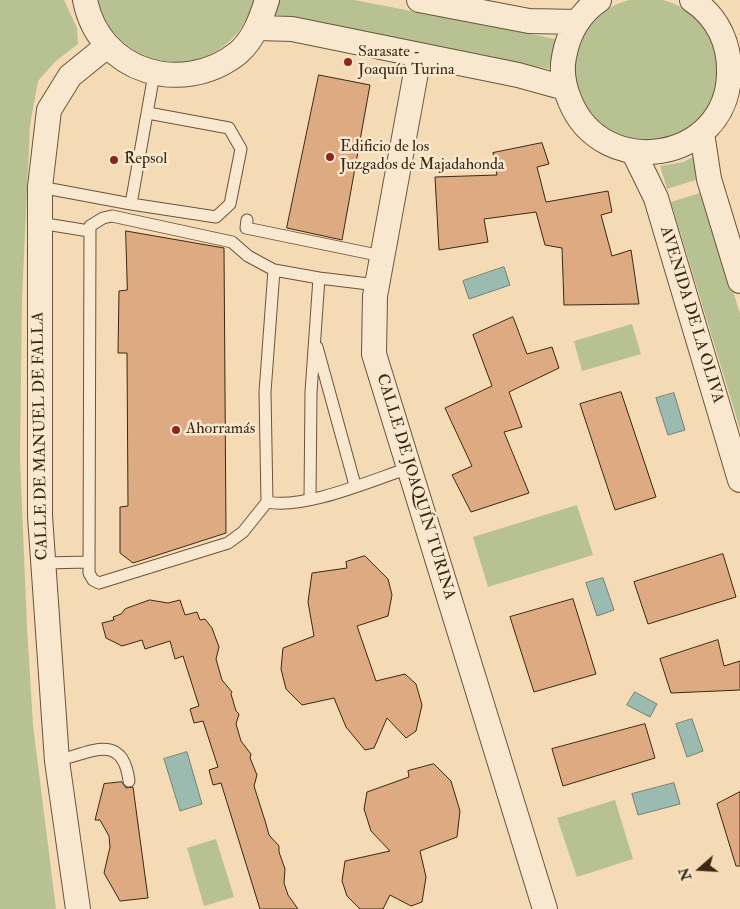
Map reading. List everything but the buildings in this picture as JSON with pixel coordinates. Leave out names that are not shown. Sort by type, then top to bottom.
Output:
[{"type":"street","points":[[85,0],[95,29],[107,46],[129,63],[154,74],[184,76],[214,68],[239,52],[258,28],[267,0]]},
{"type":"street","points":[[419,0],[529,21],[577,22]]},
{"type":"street","points":[[599,0],[577,22],[567,43],[562,65],[565,88],[574,112],[590,131],[610,145],[634,152],[658,153],[682,146],[702,132],[720,111],[735,86],[730,57],[721,30],[703,7],[692,0]]},
{"type":"street","points":[[258,28],[292,29],[518,75],[565,88]]},
{"type":"street","name":"CALLE DE MANUEL DE FALLA","points":[[78,909],[57,761],[40,516],[40,187],[49,110],[70,76],[107,46]]},
{"type":"street","name":"CALLE DE JOAQUÍN TURINA","points":[[419,56],[377,285],[374,354],[545,909]]},
{"type":"street","points":[[702,132],[709,179],[740,281]]},
{"type":"street","name":"AVENIDA DE LA OLIVA","points":[[634,152],[656,198],[740,480]]},
{"type":"lane","points":[[131,204],[154,74]]},
{"type":"lane","points":[[40,187],[216,217],[230,204],[241,150],[229,128],[148,113]]},
{"type":"lane","points":[[274,270],[265,392],[267,502],[243,532],[228,543],[100,583],[93,580],[89,573],[89,231],[94,222],[112,216],[232,242],[248,256],[274,270],[377,285]]},
{"type":"lane","points":[[247,220],[246,228],[270,229],[382,256]]},
{"type":"lane","points":[[40,223],[89,231]]},
{"type":"lane","points":[[310,499],[311,392],[319,278]]},
{"type":"lane","points":[[315,339],[355,485]]},
{"type":"lane","points":[[267,502],[291,503],[310,499],[409,468]]},
{"type":"lane","points":[[43,563],[89,562]]},
{"type":"lane","points":[[57,761],[105,748],[115,750],[122,756],[127,765],[128,781]]},
{"type":"green space","points":[[646,-2],[660,-1],[674,4],[686,10],[697,19],[706,30],[712,42],[717,56],[717,84],[712,98],[706,110],[697,121],[686,130],[674,136],[660,141],[646,142],[632,141],[618,136],[606,130],[595,121],[586,110],[580,98],[575,84],[574,70],[575,56],[580,42],[586,30],[595,19],[606,10],[618,4],[632,-1]]},
{"type":"green space","points":[[0,0],[64,0],[77,28],[78,44],[56,61],[38,81],[30,125],[22,298],[20,458],[27,627],[33,725],[56,909],[0,909]]},
{"type":"green space","points":[[97,0],[254,0],[242,27],[223,47],[201,58],[176,62],[151,58],[128,46],[110,27]]},
{"type":"green space","points":[[277,0],[354,0],[556,39],[549,69],[275,16]]},
{"type":"green space","points":[[693,157],[699,179],[667,189],[660,166],[683,162]]},
{"type":"green space","points":[[703,192],[740,314],[740,429],[671,202]]},
{"type":"green space","points":[[632,324],[641,354],[582,371],[574,341]]},
{"type":"green space","points":[[577,505],[593,555],[488,587],[473,537]]},
{"type":"green space","points":[[615,800],[633,859],[577,877],[557,818]]},
{"type":"green space","points":[[216,839],[234,897],[204,906],[187,848]]},
{"type":"water","points":[[504,267],[510,285],[469,299],[463,281]]},
{"type":"water","points":[[674,393],[685,430],[668,435],[656,398]]},
{"type":"water","points":[[603,578],[614,610],[597,616],[586,583]]},
{"type":"water","points":[[635,692],[657,704],[650,717],[627,705]]},
{"type":"water","points":[[692,719],[703,751],[687,757],[676,724]]},
{"type":"water","points":[[187,752],[202,804],[180,811],[164,759]]},
{"type":"water","points":[[674,783],[680,804],[638,815],[632,794]]},
{"type":"place","name":"Sarasate - Joaquín Turina","points":[[348,62]]},
{"type":"place","name":"Edificio de los Juzgados de Majadahonda","points":[[330,157]]},
{"type":"place","name":"Repsol","points":[[114,160]]},
{"type":"place","name":"Ahorramás","points":[[176,430]]}]
